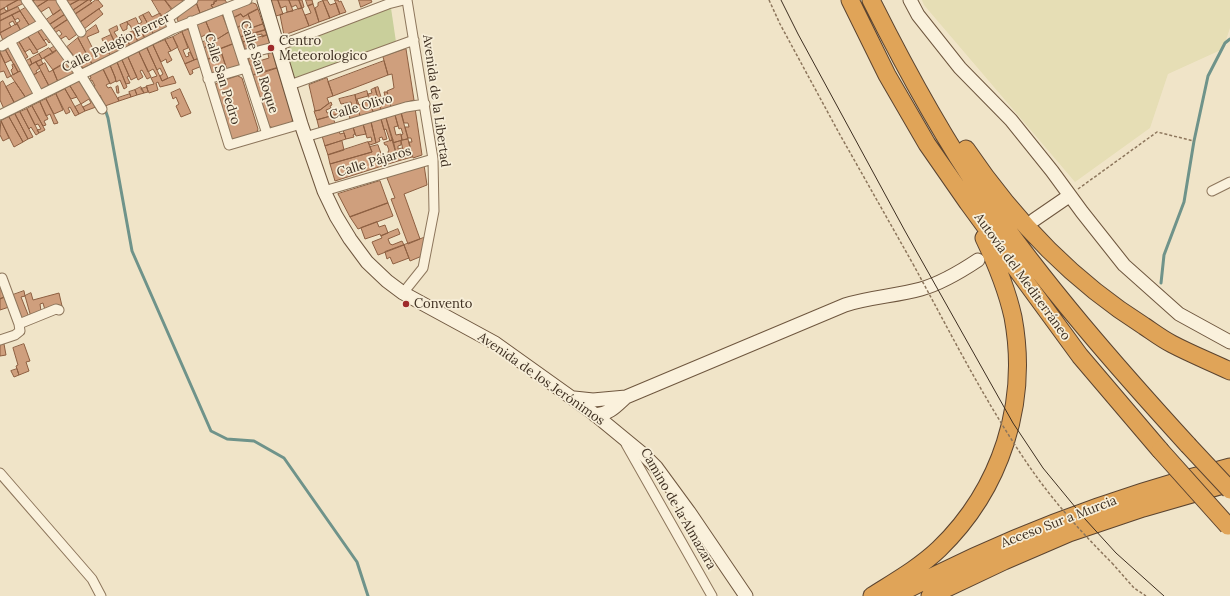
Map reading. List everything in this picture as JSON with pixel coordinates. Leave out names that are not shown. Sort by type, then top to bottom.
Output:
[{"type":"highway","name":"Autovía del Mediterráneo","points":[[850,0],[887,75],[927,144],[968,203],[1080,356],[1160,450],[1229,527]]},
{"type":"highway","points":[[871,0],[930,111],[984,197],[1053,289],[1135,386],[1230,490]]},
{"type":"highway","points":[[880,0],[919,75],[962,143],[1000,196],[1023,223],[1071,272],[1125,314],[1172,344],[1230,371]]},
{"type":"highway","points":[[872,596],[916,567],[938,550],[966,520],[982,495],[999,462],[1010,428],[1018,369],[1012,316],[994,259],[968,203]]},
{"type":"highway","name":"Acceso Sur a Murcia","points":[[895,596],[955,565],[1064,518],[1161,486],[1230,467]]},
{"type":"highway","name":"Acceso Sur a Murcia","points":[[930,596],[1004,561],[1069,533],[1169,500],[1230,483]]},
{"type":"highway","points":[[1169,500],[1230,490]]},
{"type":"street","points":[[26,0],[80,75],[102,109]]},
{"type":"street","points":[[61,0],[82,32]]},
{"type":"street","points":[[173,29],[168,18],[193,0]]},
{"type":"street","name":"Calle Pelagio Ferrer","points":[[0,115],[173,29],[247,0]]},
{"type":"street","name":"Avenida de los Jerónimos","points":[[264,0],[305,137],[324,191],[336,216],[350,239],[367,262],[387,281],[403,293],[495,344],[596,415],[644,455],[670,486],[746,596]]},
{"type":"street","points":[[242,54],[278,46],[388,4],[404,0]]},
{"type":"street","name":"Avenida de la Libertad","points":[[403,293],[423,268],[434,211],[433,159],[407,0]]},
{"type":"street","points":[[910,0],[918,15],[960,68],[1011,120],[1124,265],[1179,314],[1230,342]]},
{"type":"street","name":"Calle San Roque","points":[[226,8],[267,134]]},
{"type":"street","name":"Calle San Pedro","points":[[191,21],[228,145],[267,134]]},
{"type":"street","points":[[39,95],[3,44],[43,23]]},
{"type":"street","points":[[290,85],[414,40]]},
{"type":"street","points":[[208,79],[246,68]]},
{"type":"street","name":"Calle Olivo","points":[[305,137],[425,104]]},
{"type":"street","points":[[267,134],[301,124]]},
{"type":"street","name":"Calle Pájaros","points":[[324,191],[433,159]]},
{"type":"street","points":[[1212,191],[1230,182]]},
{"type":"street","points":[[1034,220],[1069,196]]},
{"type":"street","points":[[603,399],[596,404],[596,415],[606,413],[622,401],[845,305],[870,298],[911,292],[939,283],[978,260]]},
{"type":"street","points":[[0,279],[2,278],[20,324],[20,331],[15,335],[0,340]]},
{"type":"street","points":[[20,324],[56,309],[59,310]]},
{"type":"street","points":[[570,397],[584,400],[603,399],[622,401]]},
{"type":"street","points":[[621,435],[616,422],[616,411],[622,401]]},
{"type":"street","name":"Camino de la Almazara","points":[[621,435],[712,596]]},
{"type":"street","points":[[0,473],[92,579],[100,596]]},
{"type":"path","points":[[769,0],[780,24],[839,133],[978,382],[1026,462],[1074,523],[1134,588],[1146,596]]},
{"type":"path","points":[[1069,196],[1157,132],[1194,141]]},
{"type":"shaded area","points":[[922,0],[1230,0],[1230,28],[1223,49],[1168,74],[1150,128],[1075,182],[924,5]]},
{"type":"green space","points":[[391,8],[396,42],[290,81],[280,50]]},
{"type":"building","points":[[0,0],[18,0],[0,10]]},
{"type":"building","points":[[18,0],[22,0],[24,3],[0,15],[0,10],[4,8],[6,11],[8,10],[7,6]]},
{"type":"building","points":[[48,0],[37,7],[33,1]]},
{"type":"building","points":[[48,0],[58,0],[63,8],[53,15],[49,7],[41,12],[37,7]]},
{"type":"building","points":[[64,0],[79,0],[68,6]]},
{"type":"building","points":[[79,0],[88,0],[72,11],[68,6]]},
{"type":"building","points":[[88,0],[92,0],[90,1],[92,3],[74,15],[72,11]]},
{"type":"building","points":[[98,0],[103,6],[79,23],[74,15]]},
{"type":"building","points":[[152,0],[165,0],[173,10],[162,17]]},
{"type":"building","points":[[165,0],[182,0],[184,3],[173,11]]},
{"type":"building","points":[[198,0],[217,1],[211,5],[213,8],[200,13],[196,2]]},
{"type":"building","points":[[216,0],[225,0],[227,3],[213,8],[211,5],[214,4]]},
{"type":"building","points":[[271,0],[278,0],[283,14],[276,16]]},
{"type":"building","points":[[278,0],[289,0],[293,11],[287,12],[286,6],[281,8]]},
{"type":"building","points":[[289,0],[299,0],[302,8],[298,9],[296,5],[292,7]]},
{"type":"building","points":[[299,0],[302,0],[304,7],[302,8]]},
{"type":"building","points":[[306,0],[312,0],[313,4],[308,6]]},
{"type":"building","points":[[323,0],[327,0],[330,5],[336,3],[340,14],[330,18]]},
{"type":"building","points":[[335,0],[338,0],[339,2],[341,1],[346,12],[340,14]]},
{"type":"building","points":[[359,0],[371,0],[372,2],[361,7]]},
{"type":"building","points":[[323,1],[330,18],[319,22],[315,8],[318,6],[318,3]]},
{"type":"building","points":[[196,2],[200,13],[179,23],[177,19],[181,13]]},
{"type":"building","points":[[253,3],[256,4],[258,9],[243,17],[241,14],[231,19],[228,11]]},
{"type":"building","points":[[313,4],[319,22],[309,26],[305,15],[311,13],[308,6]]},
{"type":"building","points":[[18,7],[20,11],[0,21],[0,15]]},
{"type":"building","points":[[27,7],[39,23],[31,28],[20,11]]},
{"type":"building","points":[[63,8],[67,13],[49,25],[46,20]]},
{"type":"building","points":[[302,8],[309,26],[284,35],[280,15]]},
{"type":"building","points":[[99,9],[103,14],[84,29],[79,23]]},
{"type":"building","points":[[258,9],[263,24],[253,27],[248,14]]},
{"type":"building","points":[[20,11],[31,28],[22,33],[17,23],[20,21],[18,18],[15,20],[12,15]]},
{"type":"building","points":[[149,12],[152,17],[160,13],[169,27],[154,35],[143,15]]},
{"type":"building","points":[[67,13],[70,18],[52,30],[49,25]]},
{"type":"building","points":[[222,14],[229,32],[214,41],[206,22]]},
{"type":"building","points":[[241,14],[243,17],[248,14],[251,22],[247,24],[249,28],[244,31],[241,25],[237,28],[231,19]]},
{"type":"building","points":[[12,15],[17,24],[15,25],[13,21],[9,23],[11,27],[0,33],[0,21]]},
{"type":"building","points":[[143,15],[154,35],[145,39],[139,24],[142,22],[139,17]]},
{"type":"building","points":[[70,18],[80,32],[69,40],[66,36],[59,40],[57,38],[62,34],[59,30],[55,33],[52,30]]},
{"type":"building","points":[[136,18],[145,39],[138,42],[127,22]]},
{"type":"building","points":[[127,22],[127,29],[123,31],[120,25]]},
{"type":"building","points":[[206,22],[214,41],[203,49],[201,43],[207,39],[205,35],[199,38],[195,26]]},
{"type":"building","points":[[17,24],[22,33],[4,43],[0,33]]},
{"type":"building","points":[[263,24],[265,30],[241,37],[237,28],[241,25],[244,31]]},
{"type":"building","points":[[96,25],[99,32],[87,37],[95,53],[100,52],[98,48],[105,44],[110,55],[92,64],[78,38]]},
{"type":"building","points":[[117,26],[118,30],[114,32],[118,38],[125,35],[130,46],[119,51],[109,30]]},
{"type":"building","points":[[41,27],[51,41],[49,43],[46,39],[44,41],[37,30]]},
{"type":"building","points":[[190,29],[200,58],[194,60],[182,32]]},
{"type":"building","points":[[37,30],[47,45],[37,50],[27,35]]},
{"type":"building","points":[[265,30],[267,35],[262,37],[262,34],[253,36],[254,39],[243,42],[241,37]]},
{"type":"building","points":[[133,31],[138,42],[130,46],[125,35]]},
{"type":"building","points":[[182,32],[188,48],[183,50],[186,57],[189,56],[188,53],[190,52],[194,60],[185,64],[173,37]]},
{"type":"building","points":[[229,32],[233,44],[220,49],[222,54],[206,60],[203,49]]},
{"type":"building","points":[[27,35],[38,52],[33,54],[30,49],[25,52],[18,40]]},
{"type":"building","points":[[111,35],[119,51],[110,55],[102,39]]},
{"type":"building","points":[[267,35],[270,43],[268,46],[246,52],[243,42]]},
{"type":"building","points":[[173,37],[178,47],[171,51],[165,40]]},
{"type":"building","points":[[78,38],[92,64],[83,68],[67,47]]},
{"type":"building","points":[[18,40],[28,57],[23,60],[13,43]]},
{"type":"building","points":[[165,40],[171,51],[168,52],[172,60],[167,63],[166,59],[161,62],[153,45]]},
{"type":"building","points":[[233,44],[241,66],[227,70],[220,49]]},
{"type":"building","points":[[153,45],[168,78],[162,81],[160,76],[163,74],[160,68],[157,70],[147,48]]},
{"type":"building","points":[[10,46],[23,70],[18,72],[5,49]]},
{"type":"building","points":[[55,46],[57,50],[53,53],[50,49]]},
{"type":"building","points":[[49,48],[53,53],[42,59],[39,54]]},
{"type":"building","points":[[147,48],[162,81],[173,76],[176,83],[160,87],[158,82],[156,83],[158,90],[149,93],[146,86],[154,84],[151,78],[157,76],[153,69],[148,72],[139,52]]},
{"type":"building","points":[[5,49],[11,60],[5,63],[0,52]]},
{"type":"building","points":[[268,49],[272,50],[277,68],[262,73],[259,61],[269,58]]},
{"type":"building","points":[[406,49],[414,100],[391,107],[387,91],[394,88],[392,74],[388,75],[383,57]]},
{"type":"building","points":[[57,50],[67,62],[53,70],[44,58]]},
{"type":"building","points":[[139,52],[151,77],[147,79],[142,70],[140,71],[143,77],[138,80],[128,57]]},
{"type":"building","points":[[0,53],[11,76],[7,78],[4,71],[0,72]]},
{"type":"building","points":[[254,53],[257,62],[259,61],[262,73],[253,75],[247,55]]},
{"type":"building","points":[[39,54],[42,59],[32,64],[30,59]]},
{"type":"building","points":[[222,54],[227,70],[211,76],[206,60]]},
{"type":"building","points":[[128,57],[137,77],[131,80],[122,60]]},
{"type":"building","points":[[200,58],[202,66],[192,70],[193,73],[190,75],[185,64]]},
{"type":"building","points":[[30,59],[32,64],[27,68],[24,62]]},
{"type":"building","points":[[41,60],[43,64],[38,66],[36,62]]},
{"type":"building","points":[[122,60],[129,76],[127,77],[130,83],[126,84],[117,62]]},
{"type":"building","points":[[68,61],[77,72],[58,82],[53,70]]},
{"type":"building","points":[[384,61],[388,75],[333,96],[328,82]]},
{"type":"building","points":[[36,62],[40,68],[36,71],[37,73],[32,76],[27,67]]},
{"type":"building","points":[[117,62],[127,87],[124,89],[120,80],[116,82],[110,65]]},
{"type":"building","points":[[45,63],[49,72],[53,70],[58,82],[49,86],[39,67]]},
{"type":"building","points":[[14,64],[18,72],[13,75],[11,70],[13,68],[12,65]]},
{"type":"building","points":[[110,65],[116,81],[110,84],[103,69]]},
{"type":"building","points":[[277,68],[293,119],[291,123],[273,128],[269,126],[253,75]]},
{"type":"building","points":[[103,69],[110,83],[106,85],[108,88],[111,87],[119,101],[105,106],[100,95],[99,96],[93,87],[95,86],[92,80],[90,81],[89,79],[91,78],[90,75]]},
{"type":"building","points":[[23,70],[36,93],[26,98],[11,76]]},
{"type":"building","points":[[41,71],[49,86],[40,91],[32,76]]},
{"type":"building","points":[[238,76],[242,78],[258,129],[256,134],[233,140],[230,138],[214,87],[217,83]]},
{"type":"building","points":[[327,78],[333,96],[327,98],[329,103],[320,110],[315,111],[309,85]]},
{"type":"building","points":[[80,80],[96,107],[85,111],[83,107],[91,103],[89,99],[81,104],[70,86]]},
{"type":"building","points":[[3,81],[15,104],[4,109],[0,100],[0,83]]},
{"type":"building","points":[[15,82],[26,98],[15,104],[6,87]]},
{"type":"building","points":[[70,86],[77,97],[71,99],[65,89]]},
{"type":"building","points":[[118,86],[119,93],[117,93],[116,87]]},
{"type":"building","points":[[141,87],[144,93],[137,95],[135,90]]},
{"type":"building","points":[[147,87],[148,92],[144,93],[141,89]]},
{"type":"building","points":[[378,87],[381,97],[385,96],[384,92],[387,92],[391,107],[381,110],[375,88]]},
{"type":"building","points":[[375,88],[381,110],[373,112],[368,94],[372,93],[371,90]]},
{"type":"building","points":[[65,89],[79,114],[75,116],[70,107],[68,108],[70,112],[66,114],[56,94]]},
{"type":"building","points":[[180,89],[191,113],[181,117],[176,106],[179,104],[176,97],[173,99],[171,93]]},
{"type":"building","points":[[135,90],[137,95],[131,97],[129,92]]},
{"type":"building","points":[[367,91],[368,96],[357,99],[359,105],[370,101],[373,112],[360,116],[355,95]]},
{"type":"building","points":[[56,94],[63,110],[54,114],[46,99]]},
{"type":"building","points":[[130,94],[131,97],[119,101],[118,98]]},
{"type":"building","points":[[355,95],[358,108],[317,120],[314,111],[320,110],[331,102],[331,108],[326,110],[327,113],[352,106],[351,102],[341,104],[339,99]]},
{"type":"building","points":[[46,99],[58,123],[54,124],[50,114],[46,116],[40,102]]},
{"type":"building","points":[[40,102],[48,119],[44,121],[46,125],[43,126],[32,106]]},
{"type":"building","points":[[81,104],[85,111],[79,114],[75,107]]},
{"type":"building","points":[[32,106],[45,130],[39,133],[37,130],[41,129],[38,124],[35,125],[27,109]]},
{"type":"building","points":[[358,108],[360,116],[350,119],[348,111]]},
{"type":"building","points":[[415,108],[422,155],[413,158],[409,142],[412,142],[411,138],[408,138],[405,127],[409,127],[408,123],[404,123],[401,112]]},
{"type":"building","points":[[27,109],[39,133],[36,135],[31,127],[29,129],[20,112]]},
{"type":"building","points":[[20,112],[33,137],[28,139],[15,114]]},
{"type":"building","points":[[401,113],[408,139],[402,140],[401,135],[403,134],[401,128],[399,129],[395,115]]},
{"type":"building","points":[[15,114],[28,139],[23,142],[9,117]]},
{"type":"building","points":[[340,114],[341,116],[333,118],[335,123],[319,128],[317,120]]},
{"type":"building","points":[[395,115],[398,126],[394,127],[396,135],[401,134],[402,140],[393,143],[386,118]]},
{"type":"building","points":[[9,117],[23,142],[14,147],[1,121]]},
{"type":"building","points":[[386,118],[393,140],[390,141],[386,129],[384,130],[381,119]]},
{"type":"building","points":[[381,119],[387,139],[383,140],[382,137],[379,138],[380,141],[376,143],[371,122]]},
{"type":"building","points":[[1,121],[9,138],[3,141],[0,135]]},
{"type":"building","points":[[371,122],[376,143],[370,145],[368,142],[372,141],[371,137],[367,138],[363,124]]},
{"type":"building","points":[[363,124],[366,134],[356,136],[353,127]]},
{"type":"building","points":[[353,127],[355,134],[353,135],[354,137],[346,139],[343,130]]},
{"type":"building","points":[[339,131],[340,134],[344,133],[346,139],[325,146],[322,136]]},
{"type":"building","points":[[408,139],[412,157],[405,159],[401,141]]},
{"type":"building","points":[[393,140],[398,161],[385,165],[384,160],[390,158],[387,145],[384,143]]},
{"type":"building","points":[[342,141],[344,150],[328,155],[325,146]]},
{"type":"building","points":[[401,141],[401,145],[398,146],[398,149],[402,148],[405,159],[398,161],[393,143]]},
{"type":"building","points":[[368,142],[372,152],[330,164],[328,155]]},
{"type":"building","points":[[378,145],[385,165],[335,181],[330,164],[372,152],[370,147]]},
{"type":"building","points":[[424,165],[427,185],[404,194],[420,239],[408,244],[391,199],[395,198],[387,178]]},
{"type":"building","points":[[380,181],[388,203],[350,217],[338,194]]},
{"type":"building","points":[[388,203],[393,216],[358,229],[350,217]]},
{"type":"building","points":[[377,222],[379,227],[385,225],[388,233],[365,239],[361,228]]},
{"type":"building","points":[[398,229],[400,234],[388,239],[392,245],[402,241],[404,245],[378,255],[372,242],[382,238],[381,236]]},
{"type":"building","points":[[426,237],[422,249],[422,256],[410,261],[404,245]]},
{"type":"building","points":[[404,245],[409,258],[393,264],[390,257],[387,259],[385,252]]},
{"type":"building","points":[[0,284],[5,297],[0,299]]},
{"type":"building","points":[[24,291],[25,296],[21,297],[29,317],[21,320],[10,296]]},
{"type":"building","points":[[31,293],[33,300],[59,293],[62,306],[45,310],[43,303],[40,304],[41,311],[31,317],[25,296]]},
{"type":"building","points":[[5,297],[9,307],[0,310],[0,299]]},
{"type":"building","points":[[4,344],[6,355],[0,356],[0,345]]},
{"type":"building","points":[[24,344],[30,361],[26,362],[29,371],[19,375],[13,348]]},
{"type":"building","points":[[17,369],[19,375],[14,377],[11,371]]},
{"type":"waterway","points":[[1161,283],[1164,255],[1184,202],[1194,141],[1208,76],[1225,43],[1230,39]]},
{"type":"waterway","points":[[105,109],[108,118],[132,251],[211,431],[227,439],[254,441],[284,458],[357,562],[368,596]]},
{"type":"tram line","points":[[781,0],[905,231],[1013,423],[1043,468],[1085,519],[1116,553],[1164,596]]},
{"type":"place","name":"Centro Meteorologico","points":[[271,48]]},
{"type":"place","name":"Convento","points":[[406,304]]}]
